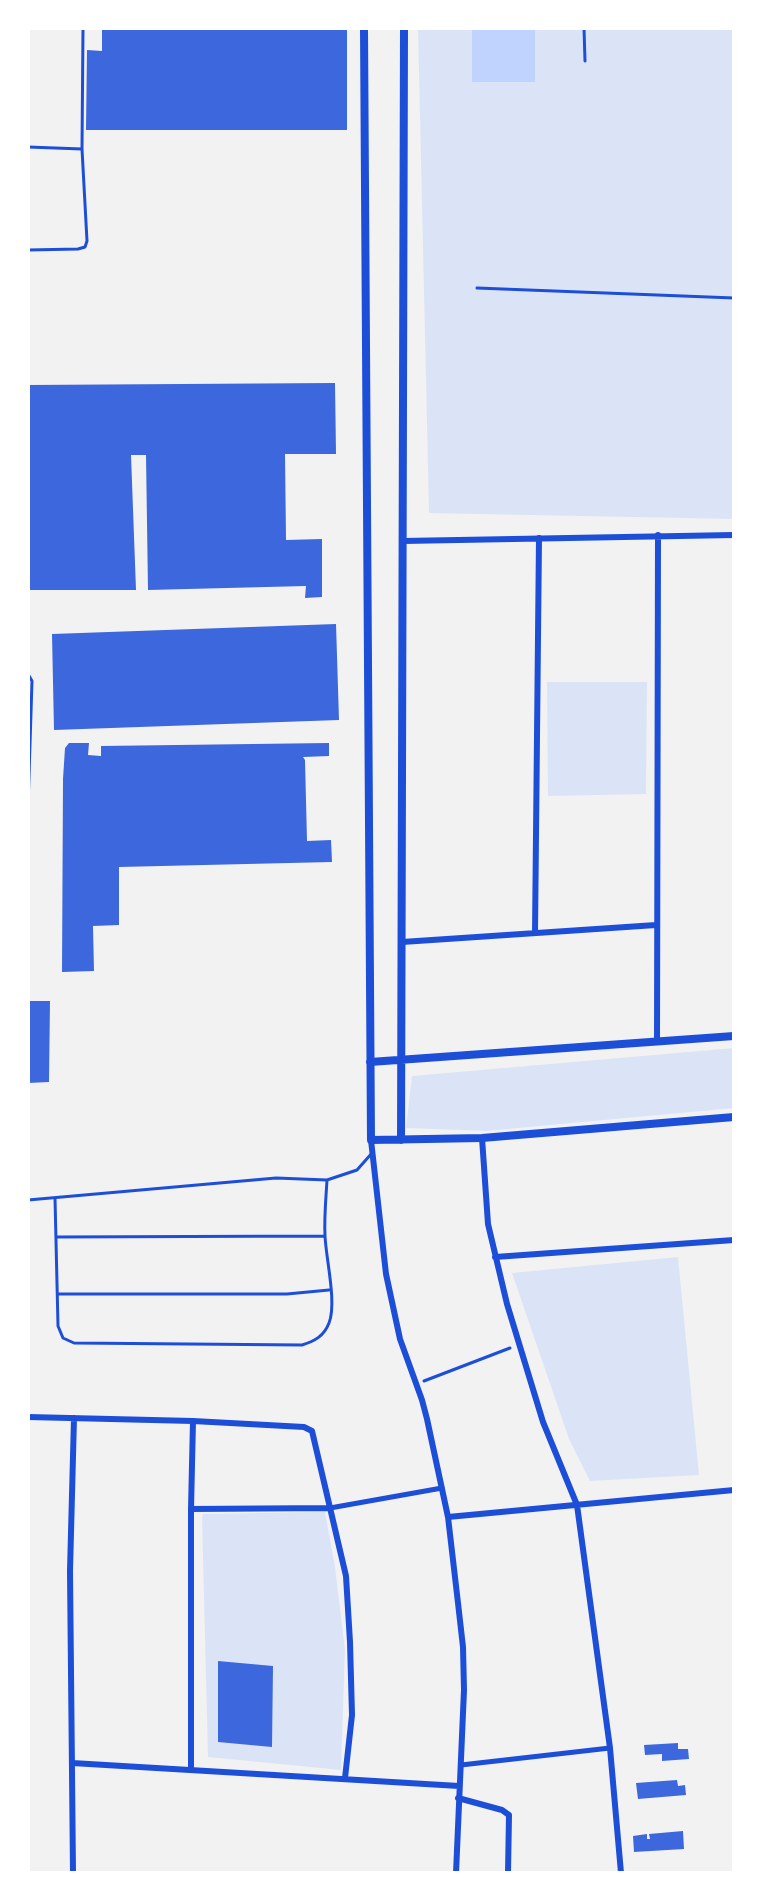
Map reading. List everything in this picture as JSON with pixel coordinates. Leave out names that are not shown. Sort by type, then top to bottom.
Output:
[{"type":"street","points":[[364,28],[371,1140],[386,1274],[400,1339],[422,1400],[448,1517],[463,1647],[456,1873]]},
{"type":"street","points":[[401,1140],[404,28]]},
{"type":"street","points":[[657,1042],[658,535]]},
{"type":"street","points":[[403,541],[734,535]]},
{"type":"street","points":[[535,933],[539,538]]},
{"type":"street","points":[[402,942],[656,925]]},
{"type":"street","points":[[370,1062],[734,1036]]},
{"type":"street","points":[[371,1140],[482,1138],[734,1117]]},
{"type":"street","points":[[482,1138],[488,1224],[495,1257],[543,1422],[577,1505],[610,1748],[621,1873]]},
{"type":"street","points":[[495,1257],[734,1240]]},
{"type":"street","points":[[28,1417],[193,1421],[309,1428],[312,1431],[346,1576],[352,1715],[345,1778]]},
{"type":"street","points":[[73,1873],[70,1571],[74,1418]]},
{"type":"street","points":[[191,1770],[193,1421]]},
{"type":"street","points":[[191,1509],[330,1508],[442,1488]]},
{"type":"street","points":[[448,1517],[734,1490]]},
{"type":"street","points":[[461,1765],[610,1748]]},
{"type":"street","points":[[72,1763],[459,1786]]},
{"type":"street","points":[[458,1798],[502,1810],[509,1815],[508,1873]]},
{"type":"lane","points":[[28,250],[78,249],[85,247],[87,241],[82,149],[83,28]]},
{"type":"lane","points":[[584,28],[585,61]]},
{"type":"lane","points":[[28,147],[82,149]]},
{"type":"lane","points":[[477,288],[734,298]]},
{"type":"lane","points":[[28,674],[32,681],[28,807]]},
{"type":"lane","points":[[28,1200],[276,1178],[327,1180],[357,1170],[372,1153]]},
{"type":"lane","points":[[55,1198],[58,1326],[63,1338],[74,1343],[302,1345],[313,1342],[323,1333],[333,1309],[325,1236],[327,1180]]},
{"type":"lane","points":[[56,1237],[325,1236]]},
{"type":"lane","points":[[58,1294],[287,1294],[330,1290]]},
{"type":"path","points":[[416,1384],[519,1344]]},
{"type":"shaded area","points":[[418,28],[734,28],[734,519],[429,513]]},
{"type":"shaded area","points":[[547,682],[647,682],[646,794],[548,796]]},
{"type":"shaded area","points":[[734,1048],[734,1108],[486,1131],[406,1128],[412,1076]]},
{"type":"shaded area","points":[[678,1257],[699,1475],[590,1481],[569,1439],[512,1273]]},
{"type":"shaded area","points":[[325,1512],[345,1650],[341,1770],[208,1757],[203,1514]]},
{"type":"water","points":[[472,28],[535,28],[535,82],[472,82]]},
{"type":"building","points":[[102,28],[347,28],[347,130],[86,130],[87,50],[102,51]]},
{"type":"building","points":[[335,383],[336,454],[285,454],[286,540],[322,539],[322,597],[305,598],[306,586],[148,590],[146,455],[131,455],[136,590],[28,590],[28,385]]},
{"type":"building","points":[[336,624],[339,720],[54,730],[52,634]]},
{"type":"building","points":[[69,743],[89,743],[88,755],[101,756],[101,746],[329,743],[329,756],[303,757],[307,841],[331,840],[332,862],[119,867],[119,925],[93,926],[94,971],[62,972],[63,779],[65,748]]},
{"type":"building","points":[[28,1001],[50,1001],[49,1082],[28,1083]]},
{"type":"building","points":[[218,1661],[273,1666],[272,1747],[218,1742]]},
{"type":"building","points":[[678,1743],[678,1749],[688,1749],[689,1759],[662,1761],[662,1754],[645,1755],[644,1745]]},
{"type":"building","points":[[677,1780],[678,1786],[685,1785],[686,1795],[638,1799],[636,1783]]},
{"type":"building","points":[[683,1831],[684,1849],[634,1852],[633,1836],[647,1834],[647,1839],[650,1839],[649,1834]]}]
